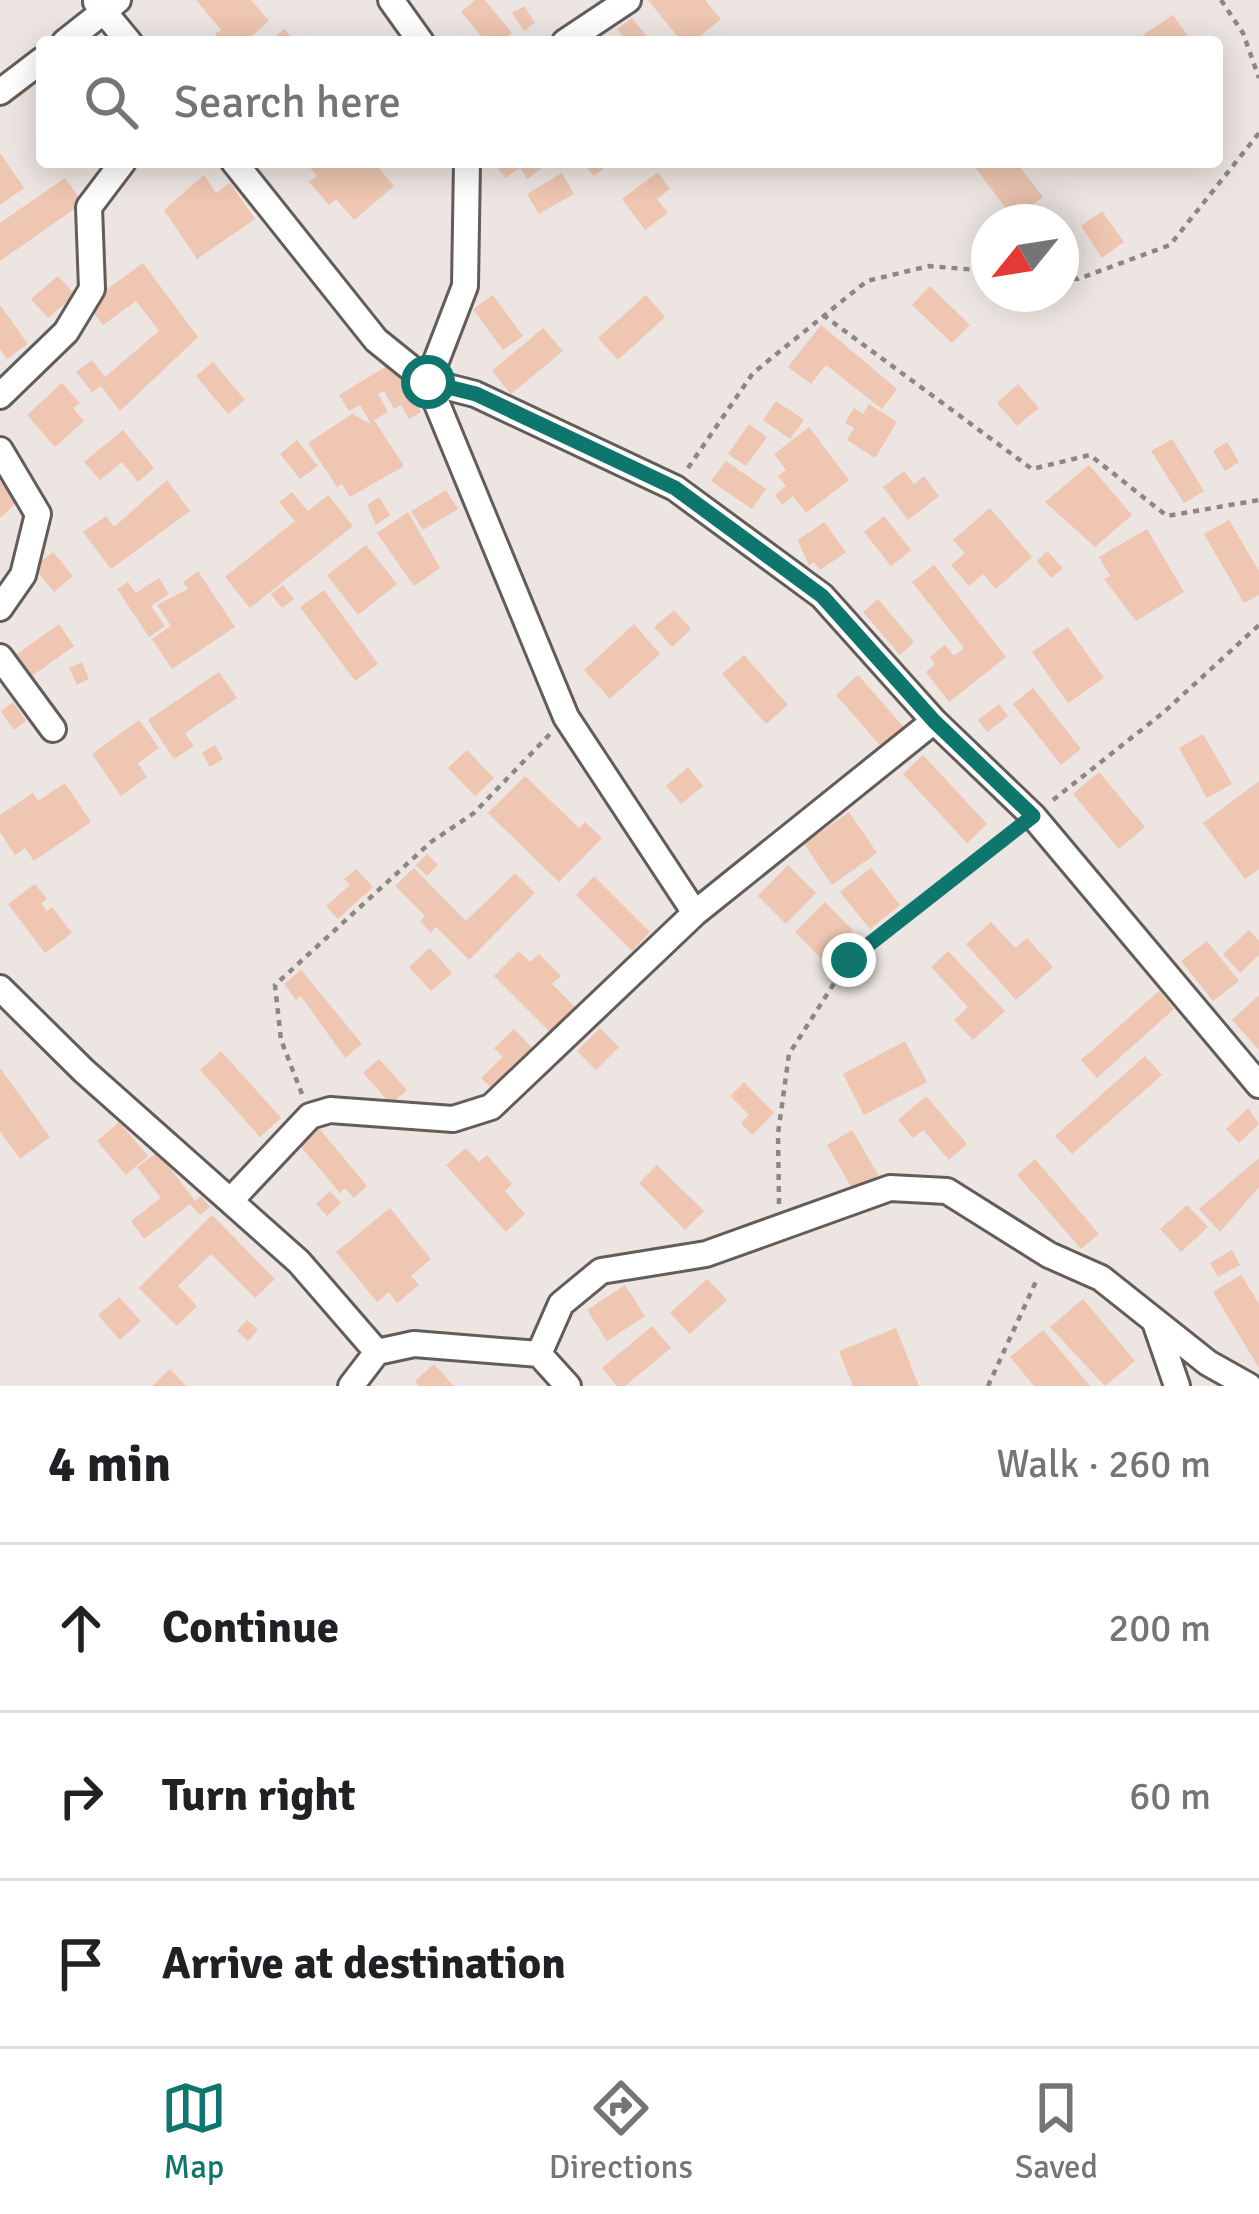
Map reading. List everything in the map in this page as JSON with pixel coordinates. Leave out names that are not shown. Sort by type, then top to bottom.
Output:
[{"type":"street","points":[[391,0],[417,36]]},
{"type":"street","points":[[574,36],[628,0]]},
{"type":"street","points":[[71,36],[105,4],[125,36]]},
{"type":"street","points":[[0,92],[36,65]]},
{"type":"street","points":[[0,396],[66,332],[92,289],[88,207],[118,168]]},
{"type":"street","points":[[239,168],[376,340],[428,382],[476,394],[675,488],[822,596],[934,721],[1033,816],[1259,1084]]},
{"type":"street","points":[[467,168],[465,286],[428,382],[566,717],[695,913]]},
{"type":"street","points":[[0,451],[38,514],[23,575],[0,608]]},
{"type":"street","points":[[0,656],[53,729]]},
{"type":"street","points":[[232,1199],[310,1116],[330,1110],[453,1119],[491,1107],[695,913],[934,721]]},
{"type":"street","points":[[0,988],[84,1071],[299,1262],[377,1352]]},
{"type":"street","points":[[539,1354],[561,1304],[601,1270],[706,1254],[890,1188],[947,1191],[1048,1255],[1100,1278],[1156,1325],[1250,1386]]},
{"type":"street","points":[[1156,1325],[1178,1386]]},
{"type":"street","points":[[351,1386],[377,1352],[414,1344],[539,1354],[568,1386]]},
{"type":"path","points":[[1221,0],[1243,33],[1259,78]]},
{"type":"path","points":[[1079,279],[1170,245],[1259,134]]},
{"type":"path","points":[[675,488],[753,373],[867,280],[928,266],[971,270]]},
{"type":"path","points":[[823,315],[1032,469],[1090,455],[1167,516],[1259,500]]},
{"type":"path","points":[[779,1229],[778,1133],[790,1054],[849,960],[1164,712],[1259,625]]},
{"type":"path","points":[[310,1116],[281,1040],[275,985],[431,842],[474,813],[566,717]]},
{"type":"path","points":[[988,1386],[1048,1255]]},
{"type":"building","points":[[196,0],[251,0],[269,21],[252,36],[217,36],[221,30]]},
{"type":"building","points":[[475,0],[485,0],[512,33],[481,36],[461,12]]},
{"type":"building","points":[[648,0],[705,0],[721,19],[700,36],[677,36]]},
{"type":"building","points":[[524,6],[535,23],[524,31],[512,13]]},
{"type":"building","points":[[1173,15],[1188,36],[1144,36]]},
{"type":"building","points":[[632,18],[646,36],[623,36],[617,29]]},
{"type":"building","points":[[0,153],[24,188],[0,205]]},
{"type":"building","points":[[310,168],[379,168],[394,186],[354,220],[336,199],[329,205],[309,182],[317,176]]},
{"type":"building","points":[[498,168],[520,168],[505,178]]},
{"type":"building","points":[[520,168],[542,168],[527,179]]},
{"type":"building","points":[[976,168],[1021,168],[1043,197],[1034,204],[1003,204]]},
{"type":"building","points":[[658,172],[670,189],[657,199],[668,213],[645,230],[622,199]]},
{"type":"building","points":[[562,173],[574,194],[539,214],[527,194]]},
{"type":"building","points":[[204,175],[216,193],[230,183],[255,219],[197,259],[164,210]]},
{"type":"building","points":[[65,178],[83,203],[0,261],[0,223]]},
{"type":"building","points":[[1102,211],[1124,242],[1102,258],[1081,226]]},
{"type":"building","points":[[143,263],[198,337],[120,411],[101,386],[92,392],[76,372],[92,360],[105,377],[159,331],[136,301],[103,325],[87,304]]},
{"type":"building","points":[[58,276],[75,295],[48,318],[31,299]]},
{"type":"building","points":[[930,286],[970,325],[952,343],[912,305]]},
{"type":"building","points":[[493,295],[523,336],[503,350],[473,309]]},
{"type":"building","points":[[646,295],[665,317],[618,360],[598,338]]},
{"type":"building","points":[[0,305],[28,344],[7,359],[0,349]]},
{"type":"building","points":[[821,325],[897,389],[882,409],[826,365],[811,384],[788,367]]},
{"type":"building","points":[[543,328],[563,351],[511,394],[492,371]]},
{"type":"building","points":[[213,362],[245,400],[228,414],[196,376]]},
{"type":"building","points":[[392,363],[421,412],[409,419],[401,405],[394,409],[384,391],[378,394],[388,412],[374,420],[404,466],[350,497],[342,484],[337,487],[308,443],[352,414],[371,424],[360,405],[349,411],[339,395]]},
{"type":"building","points":[[62,383],[80,403],[73,408],[84,421],[55,447],[27,415]]},
{"type":"building","points":[[1018,384],[1039,408],[1017,426],[997,403]]},
{"type":"building","points":[[776,401],[804,420],[790,439],[763,420]]},
{"type":"building","points":[[869,404],[897,422],[875,458],[847,440],[854,428],[845,423],[854,408],[863,414]]},
{"type":"building","points":[[749,424],[767,437],[746,466],[728,454]]},
{"type":"building","points":[[809,427],[849,480],[806,513],[793,496],[782,505],[775,495],[786,486],[778,476],[786,470],[774,454]]},
{"type":"building","points":[[123,430],[154,468],[138,482],[122,462],[100,480],[84,462]]},
{"type":"building","points":[[1172,439],[1204,491],[1184,503],[1151,451]]},
{"type":"building","points":[[297,440],[318,466],[300,479],[280,454]]},
{"type":"building","points":[[1227,442],[1239,462],[1225,471],[1213,451]]},
{"type":"building","points":[[726,461],[766,489],[752,509],[711,481]]},
{"type":"building","points":[[1089,465],[1132,515],[1095,547],[1045,502]]},
{"type":"building","points":[[904,471],[914,484],[924,476],[939,496],[908,520],[883,487]]},
{"type":"building","points":[[167,480],[190,511],[111,569],[83,532],[106,516],[114,527]]},
{"type":"building","points":[[0,481],[19,500],[0,518]]},
{"type":"building","points":[[446,490],[458,509],[423,530],[411,511]]},
{"type":"building","points":[[292,492],[308,511],[328,495],[353,526],[250,608],[225,577],[295,521],[279,502]]},
{"type":"building","points":[[379,497],[390,515],[376,525],[367,505]]},
{"type":"building","points":[[990,508],[1032,557],[996,589],[983,574],[969,586],[951,565],[965,553],[953,540]]},
{"type":"building","points":[[408,512],[440,568],[414,586],[377,533]]},
{"type":"building","points":[[884,516],[911,550],[891,566],[864,532]]},
{"type":"building","points":[[1229,520],[1259,571],[1259,595],[1244,603],[1204,534]]},
{"type":"building","points":[[824,522],[846,552],[820,570],[814,562],[809,566],[798,540]]},
{"type":"building","points":[[1147,529],[1184,592],[1136,621],[1104,579],[1110,576],[1099,557]]},
{"type":"building","points":[[366,545],[397,584],[358,615],[327,575]]},
{"type":"building","points":[[1047,551],[1063,568],[1051,578],[1037,561]]},
{"type":"building","points":[[53,552],[73,576],[54,592],[34,567]]},
{"type":"building","points":[[934,565],[1006,657],[949,702],[926,672],[935,664],[930,657],[945,645],[954,656],[964,648],[912,582]]},
{"type":"building","points":[[198,571],[235,627],[172,669],[152,639],[171,626],[157,605],[188,589],[183,582]]},
{"type":"building","points":[[159,578],[169,594],[151,606],[165,626],[149,637],[117,589],[128,582],[136,593]]},
{"type":"building","points":[[283,585],[294,599],[282,608],[271,594]]},
{"type":"building","points":[[324,590],[378,664],[355,681],[300,607]]},
{"type":"building","points":[[878,599],[914,642],[900,655],[863,612]]},
{"type":"building","points":[[674,610],[691,629],[672,647],[654,627]]},
{"type":"building","points":[[59,624],[74,646],[32,676],[17,654]]},
{"type":"building","points":[[634,624],[660,654],[610,699],[584,670]]},
{"type":"building","points":[[1068,627],[1104,678],[1068,703],[1032,652]]},
{"type":"building","points":[[744,655],[788,705],[766,724],[722,674]]},
{"type":"building","points":[[82,662],[89,679],[77,685],[69,668]]},
{"type":"building","points":[[219,672],[237,698],[185,733],[194,746],[174,759],[148,720]]},
{"type":"building","points":[[858,675],[908,732],[886,752],[836,695]]},
{"type":"building","points":[[1033,688],[1081,749],[1061,765],[1013,704]]},
{"type":"building","points":[[13,702],[26,721],[14,730],[1,711]]},
{"type":"building","points":[[999,704],[1008,716],[987,732],[978,720]]},
{"type":"building","points":[[139,720],[159,748],[138,763],[147,777],[121,796],[92,754]]},
{"type":"building","points":[[1203,734],[1232,784],[1207,798],[1179,748]]},
{"type":"building","points":[[215,745],[223,759],[210,767],[202,753]]},
{"type":"building","points":[[467,750],[494,778],[475,796],[448,768]]},
{"type":"building","points":[[923,755],[987,824],[967,843],[903,774]]},
{"type":"building","points":[[688,767],[703,786],[681,804],[666,786]]},
{"type":"building","points":[[1099,772],[1145,827],[1119,849],[1073,794]]},
{"type":"building","points":[[525,776],[579,828],[585,822],[602,838],[559,882],[488,813]]},
{"type":"building","points":[[1259,781],[1259,869],[1245,879],[1203,823]]},
{"type":"building","points":[[65,783],[91,822],[34,861],[25,848],[15,855],[0,832],[0,815],[33,793],[38,801]]},
{"type":"building","points":[[849,812],[877,853],[832,885],[804,844]]},
{"type":"building","points":[[427,854],[438,865],[427,876],[416,865]]},
{"type":"building","points":[[788,865],[816,893],[786,924],[758,896]]},
{"type":"building","points":[[414,868],[466,921],[515,873],[535,893],[469,960],[436,927],[431,933],[420,921],[425,916],[395,886]]},
{"type":"building","points":[[871,868],[900,905],[870,929],[840,892]]},
{"type":"building","points":[[356,869],[373,887],[338,919],[326,906],[350,885],[344,879]]},
{"type":"building","points":[[594,876],[650,932],[632,951],[576,895]]},
{"type":"building","points":[[35,884],[47,899],[41,903],[47,911],[52,907],[72,933],[45,953],[8,904]]},
{"type":"building","points":[[825,902],[853,930],[823,960],[795,932]]},
{"type":"building","points":[[991,922],[1015,948],[1027,938],[1053,967],[1016,1000],[966,944]]},
{"type":"building","points":[[1249,930],[1259,941],[1259,955],[1240,973],[1223,954]]},
{"type":"building","points":[[1207,941],[1239,981],[1213,1001],[1181,961]]},
{"type":"building","points":[[430,948],[452,973],[431,991],[409,967]]},
{"type":"building","points":[[519,951],[530,962],[539,954],[561,976],[552,984],[581,1013],[556,1038],[494,976]]},
{"type":"building","points":[[948,951],[1005,1011],[973,1040],[954,1020],[968,1007],[931,967]]},
{"type":"building","points":[[301,970],[362,1044],[345,1058],[301,996],[296,1000],[284,984]]},
{"type":"building","points":[[1159,991],[1174,1009],[1097,1078],[1081,1060]]},
{"type":"building","points":[[1259,995],[1259,1050],[1232,1020]]},
{"type":"building","points":[[600,1028],[619,1047],[596,1070],[577,1051]]},
{"type":"building","points":[[514,1029],[536,1052],[496,1092],[481,1078],[503,1057],[494,1048]]},
{"type":"building","points":[[905,1041],[927,1082],[864,1115],[843,1074]]},
{"type":"building","points":[[221,1051],[281,1118],[260,1137],[200,1070]]},
{"type":"building","points":[[1145,1056],[1162,1075],[1072,1154],[1055,1136]]},
{"type":"building","points":[[379,1059],[407,1090],[391,1104],[363,1073]]},
{"type":"building","points":[[0,1068],[50,1137],[20,1159],[0,1131]]},
{"type":"building","points":[[744,1082],[774,1113],[752,1135],[741,1123],[749,1115],[730,1096]]},
{"type":"building","points":[[926,1096],[967,1144],[949,1160],[923,1130],[913,1138],[898,1120]]},
{"type":"building","points":[[1248,1108],[1259,1124],[1239,1143],[1226,1129]]},
{"type":"building","points":[[119,1122],[148,1156],[126,1175],[97,1141]]},
{"type":"building","points":[[317,1126],[367,1186],[354,1198],[345,1188],[340,1193],[297,1142]]},
{"type":"building","points":[[852,1130],[879,1176],[854,1192],[827,1145]]},
{"type":"building","points":[[466,1148],[479,1162],[487,1155],[512,1184],[505,1191],[525,1214],[506,1232],[446,1165]]},
{"type":"building","points":[[158,1152],[195,1201],[201,1196],[210,1207],[200,1215],[190,1204],[144,1239],[131,1221],[161,1198],[137,1167]]},
{"type":"building","points":[[1259,1158],[1259,1187],[1220,1232],[1199,1209]]},
{"type":"building","points":[[1035,1159],[1099,1234],[1081,1249],[1017,1175]]},
{"type":"building","points":[[657,1165],[704,1211],[685,1230],[639,1183]]},
{"type":"building","points":[[330,1191],[341,1203],[327,1216],[316,1204]]},
{"type":"building","points":[[1187,1205],[1208,1227],[1181,1252],[1160,1229]]},
{"type":"building","points":[[390,1208],[431,1259],[411,1276],[419,1285],[397,1303],[389,1292],[377,1302],[336,1252]]},
{"type":"building","points":[[212,1215],[275,1279],[255,1298],[211,1254],[178,1286],[197,1306],[177,1326],[139,1288]]},
{"type":"building","points":[[1232,1250],[1240,1265],[1218,1277],[1210,1263]]},
{"type":"building","points":[[1241,1275],[1259,1304],[1259,1368],[1213,1292]]},
{"type":"building","points":[[707,1279],[727,1300],[690,1334],[670,1313]]},
{"type":"building","points":[[625,1285],[645,1316],[607,1341],[587,1310]]},
{"type":"building","points":[[119,1297],[141,1321],[120,1340],[98,1315]]},
{"type":"building","points":[[1083,1299],[1135,1361],[1105,1386],[1050,1327]]},
{"type":"building","points":[[247,1320],[258,1330],[248,1341],[237,1331]]},
{"type":"building","points":[[652,1326],[671,1348],[625,1386],[617,1386],[602,1368]]},
{"type":"building","points":[[896,1328],[919,1386],[853,1386],[839,1351]]},
{"type":"building","points":[[1043,1330],[1090,1386],[1034,1386],[1010,1357]]},
{"type":"building","points":[[434,1364],[454,1386],[419,1386],[415,1381]]},
{"type":"building","points":[[170,1369],[186,1386],[152,1386]]},
{"type":"route","points":[[428,382],[476,394],[675,488],[822,596],[934,721],[1033,816],[849,960]]}]
